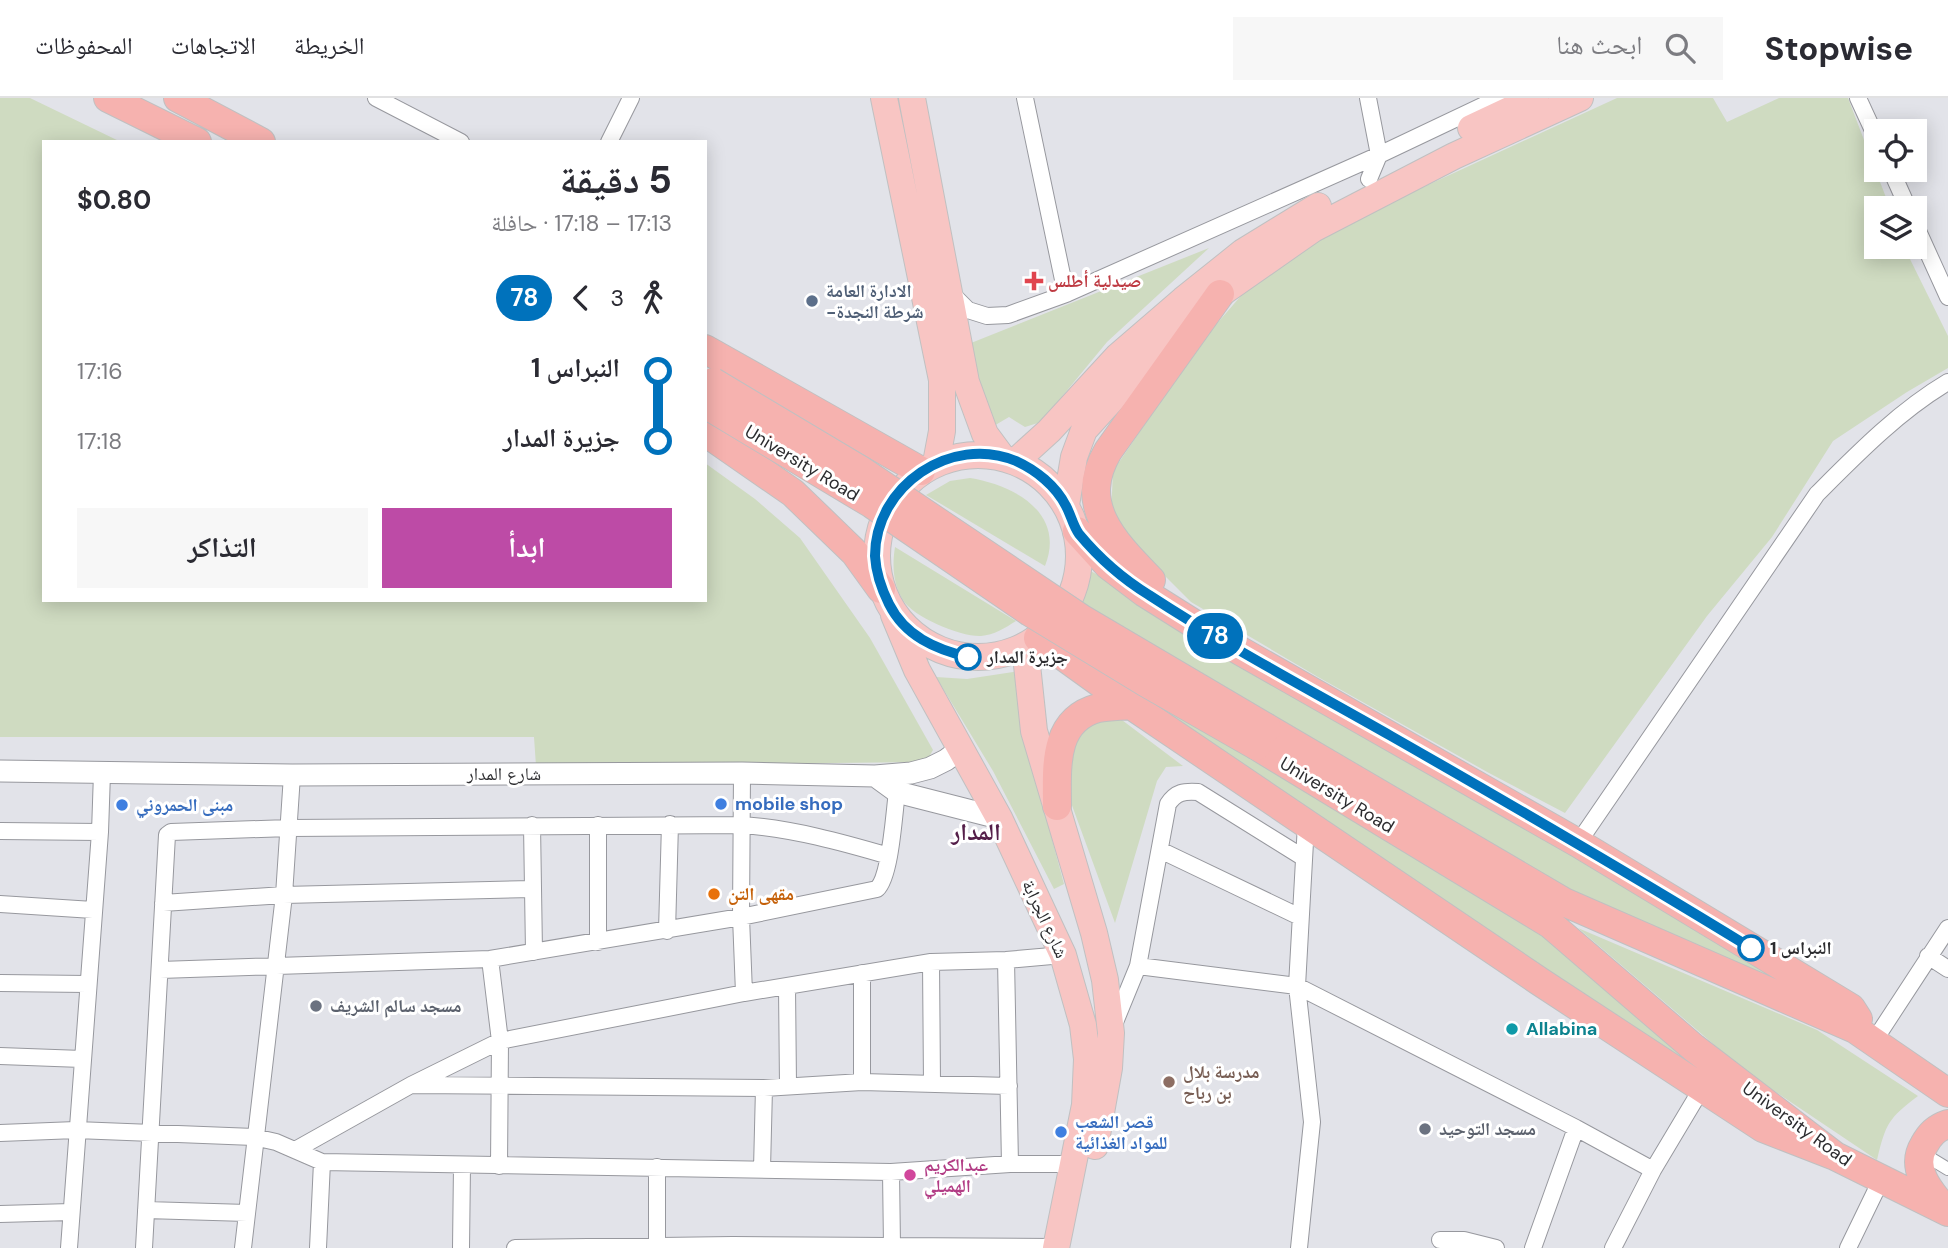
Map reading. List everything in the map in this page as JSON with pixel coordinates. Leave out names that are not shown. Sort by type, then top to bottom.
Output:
[{"type":"highway","points":[[108,98],[193,140]]},
{"type":"highway","points":[[178,98],[257,140]]},
{"type":"highway","points":[[1207,632],[1126,555],[1098,511],[1095,492],[1097,475],[1108,451],[1220,295]]},
{"type":"highway","points":[[707,350],[928,467]]},
{"type":"highway","name":"University Road","points":[[708,388],[872,505],[1030,612],[1145,682],[1262,737],[1564,902],[1864,1035],[1948,1093]]},
{"type":"highway","points":[[707,433],[784,486],[819,517],[855,553],[881,589]]},
{"type":"highway","points":[[1071,518],[1108,565],[1145,593],[1207,632],[1578,843],[1851,1009],[1858,1018],[1864,1035]]},
{"type":"highway","points":[[1031,642],[1131,705],[1539,981],[1763,1128],[1835,1156]]},
{"type":"highway","points":[[1057,806],[1059,751],[1062,737],[1072,723],[1083,714],[1098,708],[1131,705]]},
{"type":"highway","name":"University Road","points":[[1262,737],[1549,924],[1694,1048],[1835,1156],[1881,1180],[1948,1206]]},
{"type":"highway","points":[[1948,1124],[1930,1134],[1919,1164],[1923,1179],[1948,1206]]},
{"type":"main road","points":[[884,98],[942,380],[942,431],[928,467]]},
{"type":"main road","points":[[912,98],[966,382],[985,434],[1009,459],[1045,480],[1071,518]]},
{"type":"main road","points":[[1535,98],[1449,148],[1313,229],[1220,295],[1142,366],[1084,430],[1074,457],[1071,518],[1080,561],[1074,590],[1059,617],[1031,642],[998,655],[968,657],[940,650],[915,636],[894,615],[881,589],[875,556],[881,523],[896,494],[928,467],[957,456],[980,454],[1009,459],[1049,430],[1118,356],[1243,252],[1374,167],[1449,148],[1580,98]]},
{"type":"main road","name":"شارع الجرابة","points":[[894,615],[917,670],[999,818],[1063,955],[1083,1025],[1087,1059],[1085,1105],[1056,1248]]},
{"type":"main road","name":"شارع الجرابة","points":[[1031,642],[1034,731],[1094,933],[1111,1033],[1103,1110],[1073,1248]]},
{"type":"main road","points":[[1032,891],[1044,898],[1057,899],[1067,892],[1075,869]]},
{"type":"street","points":[[609,140],[631,98]]},
{"type":"street","points":[[1026,98],[1066,294]]},
{"type":"street","points":[[1368,98],[1374,167]]},
{"type":"street","points":[[947,288],[968,310],[987,316],[1000,316],[1066,294],[1374,167],[1499,98]]},
{"type":"street","points":[[1858,98],[1868,119]]},
{"type":"street","points":[[387,100],[457,140]]},
{"type":"street","points":[[1927,251],[1948,297]]},
{"type":"street","points":[[1578,843],[1816,494],[1854,456],[1895,421],[1948,382]]},
{"type":"street","name":"شارع المدار","points":[[0,771],[292,775],[743,773],[875,776],[911,773],[930,768],[962,748]]},
{"type":"street","points":[[69,1248],[102,773]]},
{"type":"street","points":[[743,773],[741,917],[744,993]]},
{"type":"street","points":[[243,1248],[284,895],[292,775]]},
{"type":"street","points":[[875,776],[897,792],[999,818]]},
{"type":"street","points":[[1111,1033],[1138,966],[1168,804],[1173,796],[1185,791],[1198,792],[1304,858]]},
{"type":"street","points":[[160,970],[490,959],[667,931],[877,888],[882,884],[889,856],[897,792]]},
{"type":"street","points":[[667,931],[670,824]]},
{"type":"street","points":[[1299,1248],[1312,1122],[1297,986],[1306,824]]},
{"type":"street","points":[[144,1248],[167,835],[171,832],[532,825],[743,825],[772,827],[833,839],[889,856]]},
{"type":"street","points":[[532,825],[534,952]]},
{"type":"street","points":[[598,825],[598,942]]},
{"type":"street","points":[[0,831],[100,832]]},
{"type":"street","points":[[1160,850],[1300,916]]},
{"type":"street","points":[[163,903],[284,895],[533,889]]},
{"type":"street","points":[[0,904],[93,910]]},
{"type":"street","points":[[1864,1035],[1948,928]]},
{"type":"street","points":[[295,1150],[411,1085],[500,1041],[744,993],[930,962],[1063,955]]},
{"type":"street","points":[[1928,956],[1948,969]]},
{"type":"street","points":[[490,959],[500,1041],[499,1166]]},
{"type":"street","points":[[1006,960],[1010,1164]]},
{"type":"street","points":[[930,962],[932,1083]]},
{"type":"street","points":[[1138,966],[1297,986],[1653,1170]]},
{"type":"street","points":[[862,973],[862,1082]]},
{"type":"street","points":[[0,983],[88,984]]},
{"type":"street","points":[[787,987],[788,1085]]},
{"type":"street","points":[[0,1056],[82,1059]]},
{"type":"street","points":[[411,1085],[764,1088],[862,1082],[1009,1086]]},
{"type":"street","points":[[762,1169],[764,1088]]},
{"type":"street","points":[[1614,1248],[1653,1170],[1702,1088]]},
{"type":"street","points":[[1533,1248],[1576,1128]]},
{"type":"street","points":[[0,1133],[151,1131],[254,1137],[322,1162],[891,1172],[1010,1164],[1074,1164]]},
{"type":"street","points":[[1948,1132],[1941,1134],[1922,1153],[1948,1169]]},
{"type":"street","points":[[318,1248],[322,1162]]},
{"type":"street","points":[[461,1248],[462,1166]]},
{"type":"street","points":[[657,1167],[657,1247]]},
{"type":"street","points":[[891,1172],[892,1246]]},
{"type":"street","points":[[1848,1248],[1881,1180]]},
{"type":"street","points":[[146,1210],[247,1213]]},
{"type":"street","points":[[0,1214],[71,1213]]},
{"type":"street","points":[[1440,1240],[1464,1240],[1496,1248]]},
{"type":"street","points":[[515,1248],[1056,1248]]},
{"type":"green space","points":[[0,98],[30,98],[117,140],[42,140],[42,602],[707,602],[707,464],[755,499],[800,538],[870,638],[933,750],[926,762],[536,766],[534,737],[0,737]]},
{"type":"green space","points":[[1617,98],[1713,98],[1727,122],[1779,98],[1848,98],[1864,140],[1864,182],[1880,182],[1885,196],[1864,196],[1864,259],[1910,259],[1948,336],[1948,368],[1833,441],[1772,537],[1707,616],[1565,813],[1318,677],[1191,602],[1146,557],[1111,515],[1113,471],[1201,342],[1246,290],[1279,262],[1367,213]]},
{"type":"green space","points":[[1209,248],[1107,342],[1041,422],[1025,427],[1009,417],[992,427],[966,345]]},
{"type":"green space","points":[[970,478],[1003,487],[1032,505],[1042,517],[1048,531],[1050,547],[1045,566],[926,495],[950,481]]},
{"type":"green space","points":[[895,547],[1016,621],[1004,629],[981,636],[938,625],[917,613],[903,600],[897,588]]},
{"type":"green space","points":[[1089,570],[1402,752],[1800,994],[1559,891],[1079,601]]},
{"type":"green space","points":[[1064,636],[1537,925],[1758,1112],[1186,730]]},
{"type":"green space","points":[[1020,671],[1020,721],[1064,884],[1054,889],[993,771],[936,677],[967,679]]},
{"type":"green space","points":[[1110,711],[1183,766],[1166,767],[1157,781],[1115,923],[1062,778],[1077,725]]},
{"type":"green space","points":[[1578,928],[1817,1030],[1918,1096],[1890,1123],[1877,1160],[1746,1072]]},
{"type":"bus line","name":"78","points":[[968,657],[940,650],[915,636],[894,615],[881,589],[875,556],[881,523],[896,494],[921,471],[936,463],[957,456],[980,454],[1016,461],[1036,472],[1053,487],[1066,505],[1077,531],[1108,565],[1145,593],[1207,632],[1578,843],[1751,948]]},
{"type":"place","name":"صيدلية أطلس","points":[[1034,281]]},
{"type":"place","name":"الادارة العامة -شرطة النجدة","points":[[812,301]]},
{"type":"place","name":"جزيرة المدار","points":[[968,657]]},
{"type":"place","name":"mobile shop","points":[[721,804]]},
{"type":"place","name":"مبنى الحمروني","points":[[122,805]]},
{"type":"place","name":"مقهى التن","points":[[714,894]]},
{"type":"place","name":"النبراس 1","points":[[1751,948]]},
{"type":"place","name":"مسجد سالم الشريف","points":[[316,1006]]},
{"type":"place","name":"Allabina","points":[[1512,1029]]},
{"type":"place","name":"مدرسة بلال بن رباح","points":[[1169,1082]]},
{"type":"place","name":"مسجد التوحيد","points":[[1425,1129]]},
{"type":"place","name":"قصر الشعب للمواد الغذائية","points":[[1061,1132]]},
{"type":"place","name":"عبدالكريم الهميلي","points":[[910,1175]]},
{"type":"district","name":"المدار","points":[[976,831]]}]
